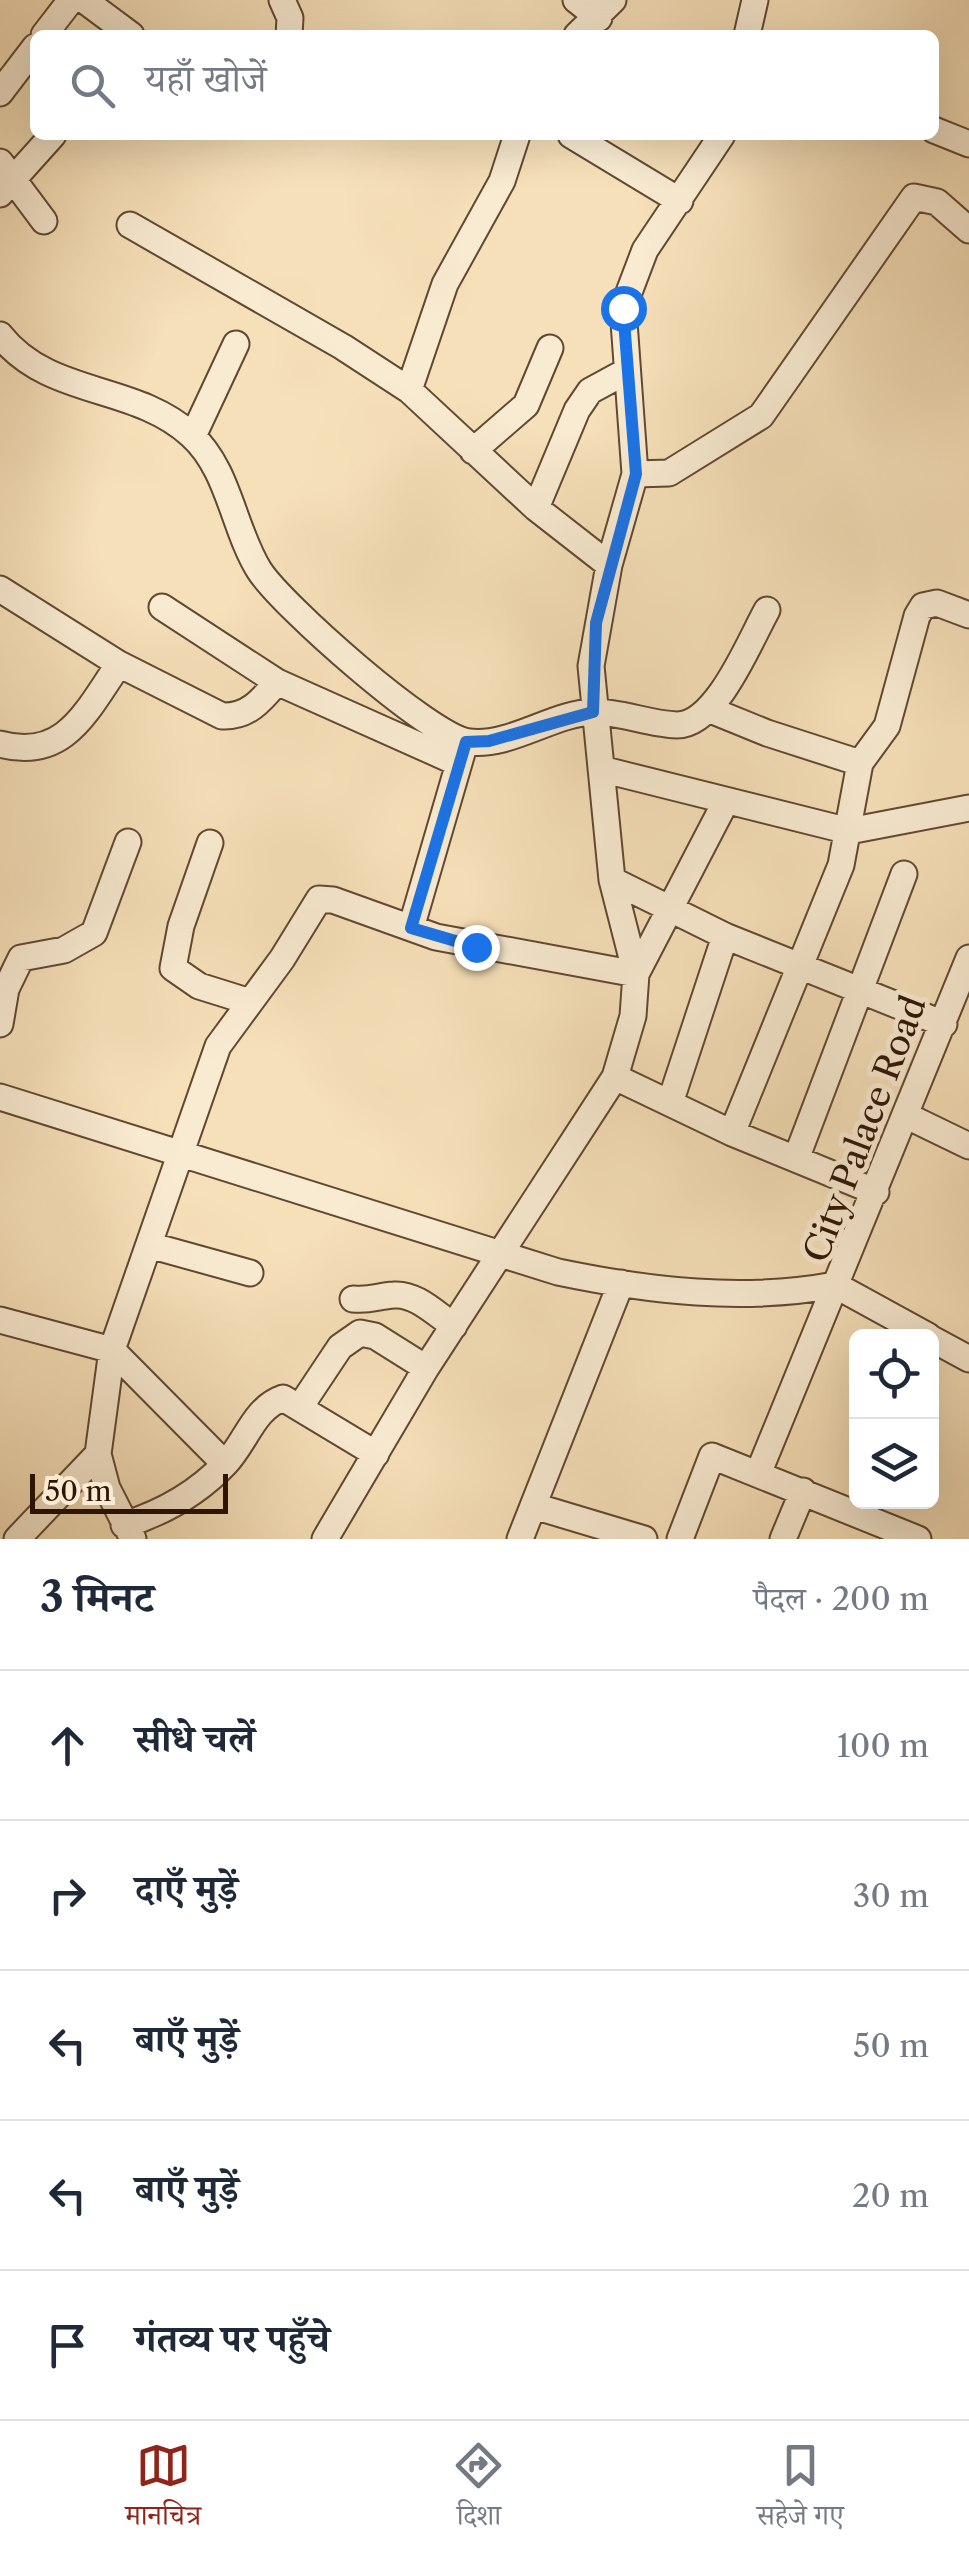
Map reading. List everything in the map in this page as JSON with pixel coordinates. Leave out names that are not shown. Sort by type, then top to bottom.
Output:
[{"type":"street","points":[[48,30],[71,0]]},
{"type":"street","points":[[84,0],[124,30]]},
{"type":"street","points":[[282,0],[290,18],[289,30]]},
{"type":"street","points":[[576,0],[606,9]]},
{"type":"street","points":[[748,30],[755,0]]},
{"type":"street","points":[[583,30],[606,9]]},
{"type":"street","points":[[0,93],[30,54]]},
{"type":"street","points":[[939,132],[969,144]]},
{"type":"street","points":[[44,221],[5,178],[47,140]]},
{"type":"street","points":[[408,390],[445,284],[502,181],[515,140]]},
{"type":"street","points":[[579,140],[680,201]]},
{"type":"street","points":[[325,1539],[426,1368],[615,1077],[633,1016],[636,974],[612,880],[593,712],[592,666],[608,564],[636,474],[625,372],[623,308],[628,286],[645,250],[719,140]]},
{"type":"street","points":[[636,474],[669,473],[761,416],[914,197],[937,202],[969,230]]},
{"type":"street","points":[[130,225],[343,347],[408,390],[536,508],[608,564]]},
{"type":"street","points":[[0,335],[31,367],[84,389],[138,400],[193,436],[226,489],[247,544],[269,584],[384,689],[461,752]]},
{"type":"street","points":[[193,436],[236,344]]},
{"type":"street","points":[[473,451],[526,405],[550,348]]},
{"type":"street","points":[[536,508],[577,410],[590,391],[625,372]]},
{"type":"street","points":[[0,589],[119,664],[222,716],[253,708],[276,682]]},
{"type":"street","points":[[732,1132],[841,865],[860,763],[887,726],[923,606],[937,603],[969,615]]},
{"type":"street","points":[[162,607],[276,682],[461,752],[593,712],[683,725],[708,708],[725,688],[766,610]]},
{"type":"street","points":[[0,744],[39,750],[54,741],[87,710],[119,664]]},
{"type":"street","points":[[708,708],[767,733],[860,763]]},
{"type":"street","points":[[411,928],[461,752]]},
{"type":"street","points":[[600,769],[849,830],[964,808],[969,783]]},
{"type":"street","points":[[636,974],[726,801]]},
{"type":"street","points":[[0,1024],[6,989],[21,958],[64,950],[94,933],[128,842]]},
{"type":"street","points":[[210,843],[181,926],[173,968],[199,986],[247,1001]]},
{"type":"street","points":[[796,1159],[904,874]]},
{"type":"street","points":[[612,880],[725,936],[944,1024]]},
{"type":"street","points":[[376,1454],[282,1398],[269,1403],[225,1464],[129,1532],[98,1454],[112,1350],[218,1046],[247,1001],[282,959],[319,898],[353,904],[411,928],[476,947],[636,974]]},
{"type":"street","points":[[670,1103],[725,936]]},
{"type":"street","name":"City Palace Road","points":[[914,1329],[835,1284],[969,958]]},
{"type":"street","points":[[615,1077],[732,1132],[876,1192]]},
{"type":"street","points":[[1,1102],[502,1256],[621,1283],[758,1295],[835,1284]]},
{"type":"street","points":[[905,1115],[969,1146]]},
{"type":"street","points":[[150,1245],[250,1273]]},
{"type":"street","points":[[520,1539],[621,1283]]},
{"type":"street","points":[[758,1474],[835,1284]]},
{"type":"street","points":[[353,1299],[372,1302],[394,1295],[410,1296],[454,1326]]},
{"type":"street","points":[[0,1320],[112,1350],[225,1464]]},
{"type":"street","points":[[300,1407],[350,1336],[375,1336],[426,1368]]},
{"type":"street","name":"City Palace Road","points":[[939,1343],[969,1359]]},
{"type":"street","points":[[18,1539],[98,1454]]},
{"type":"street","points":[[680,1539],[712,1456],[918,1539]]},
{"type":"street","points":[[783,1539],[803,1491]]},
{"type":"street","points":[[534,1506],[644,1539]]},
{"type":"route","points":[[476,947],[411,928],[456,762],[466,742],[489,741],[593,712],[596,623],[608,564],[636,474],[625,372],[623,308]]}]
